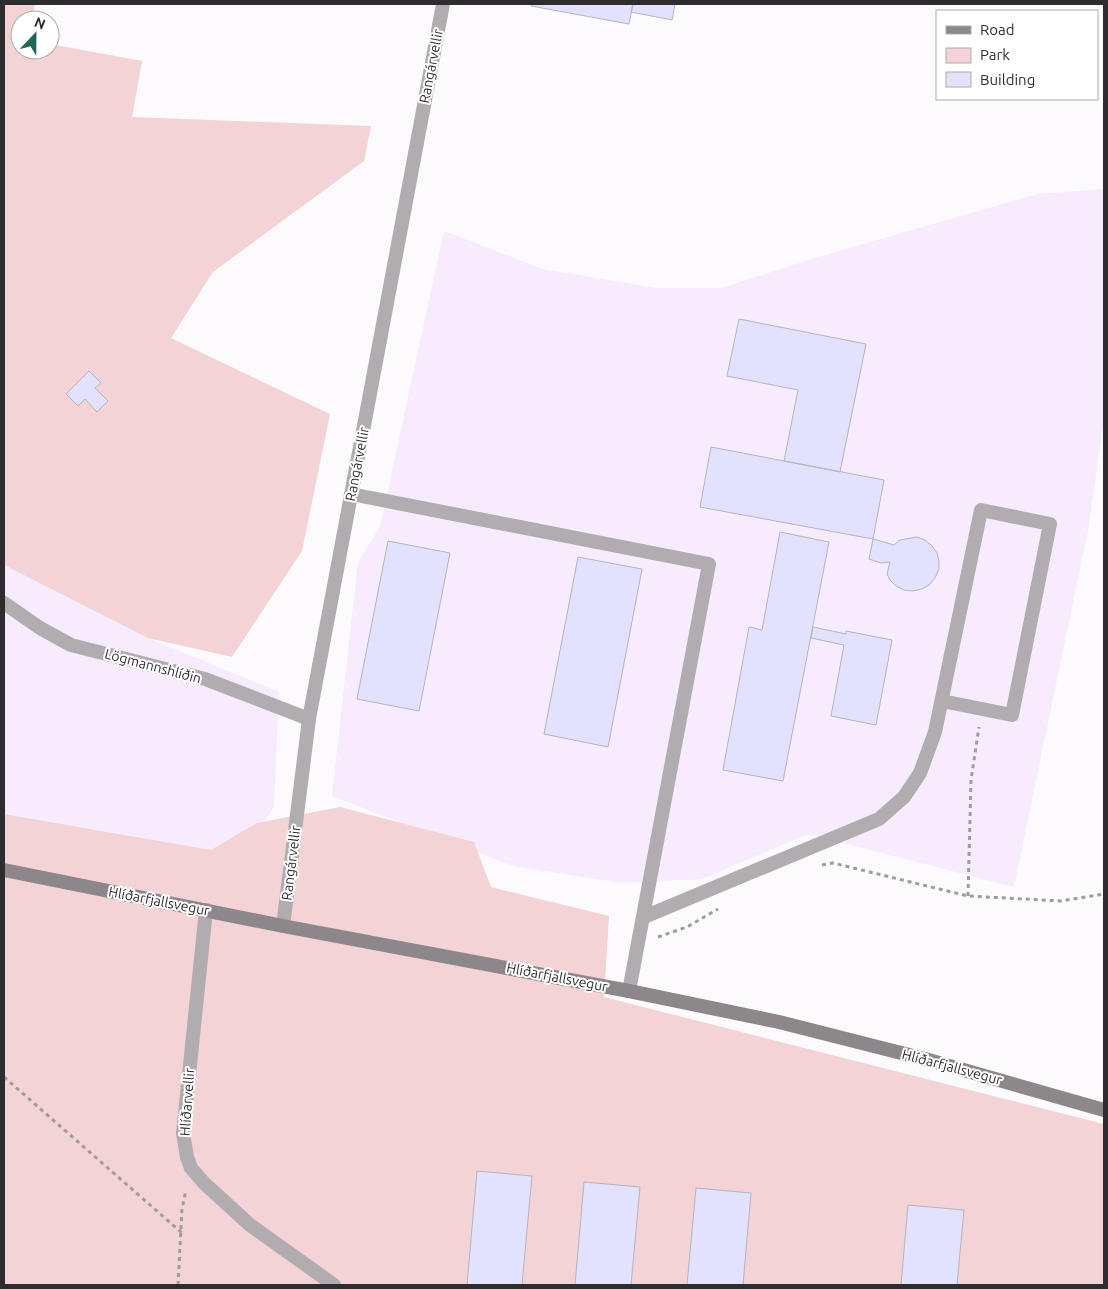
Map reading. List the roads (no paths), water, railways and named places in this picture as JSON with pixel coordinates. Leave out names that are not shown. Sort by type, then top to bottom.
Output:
[{"type":"main road","name":"Hlíðarfjallsvegur","points":[[4,870],[283,926],[629,991],[788,1024],[925,1059],[1104,1110]]},
{"type":"street","name":"Rangárvellir","points":[[283,926],[309,719],[443,4]]},
{"type":"street","points":[[351,494],[709,564],[629,991]]},
{"type":"street","points":[[644,917],[879,819],[904,797],[920,772],[935,732],[981,510],[1050,524],[1012,715],[942,701]]},
{"type":"street","name":"Lögmannshlíðin","points":[[4,603],[40,628],[72,645],[205,679],[309,719]]},
{"type":"street","name":"Hlíðarvellir","points":[[206,910],[183,1133],[187,1157],[191,1168],[204,1183],[250,1225],[334,1285]]}]
